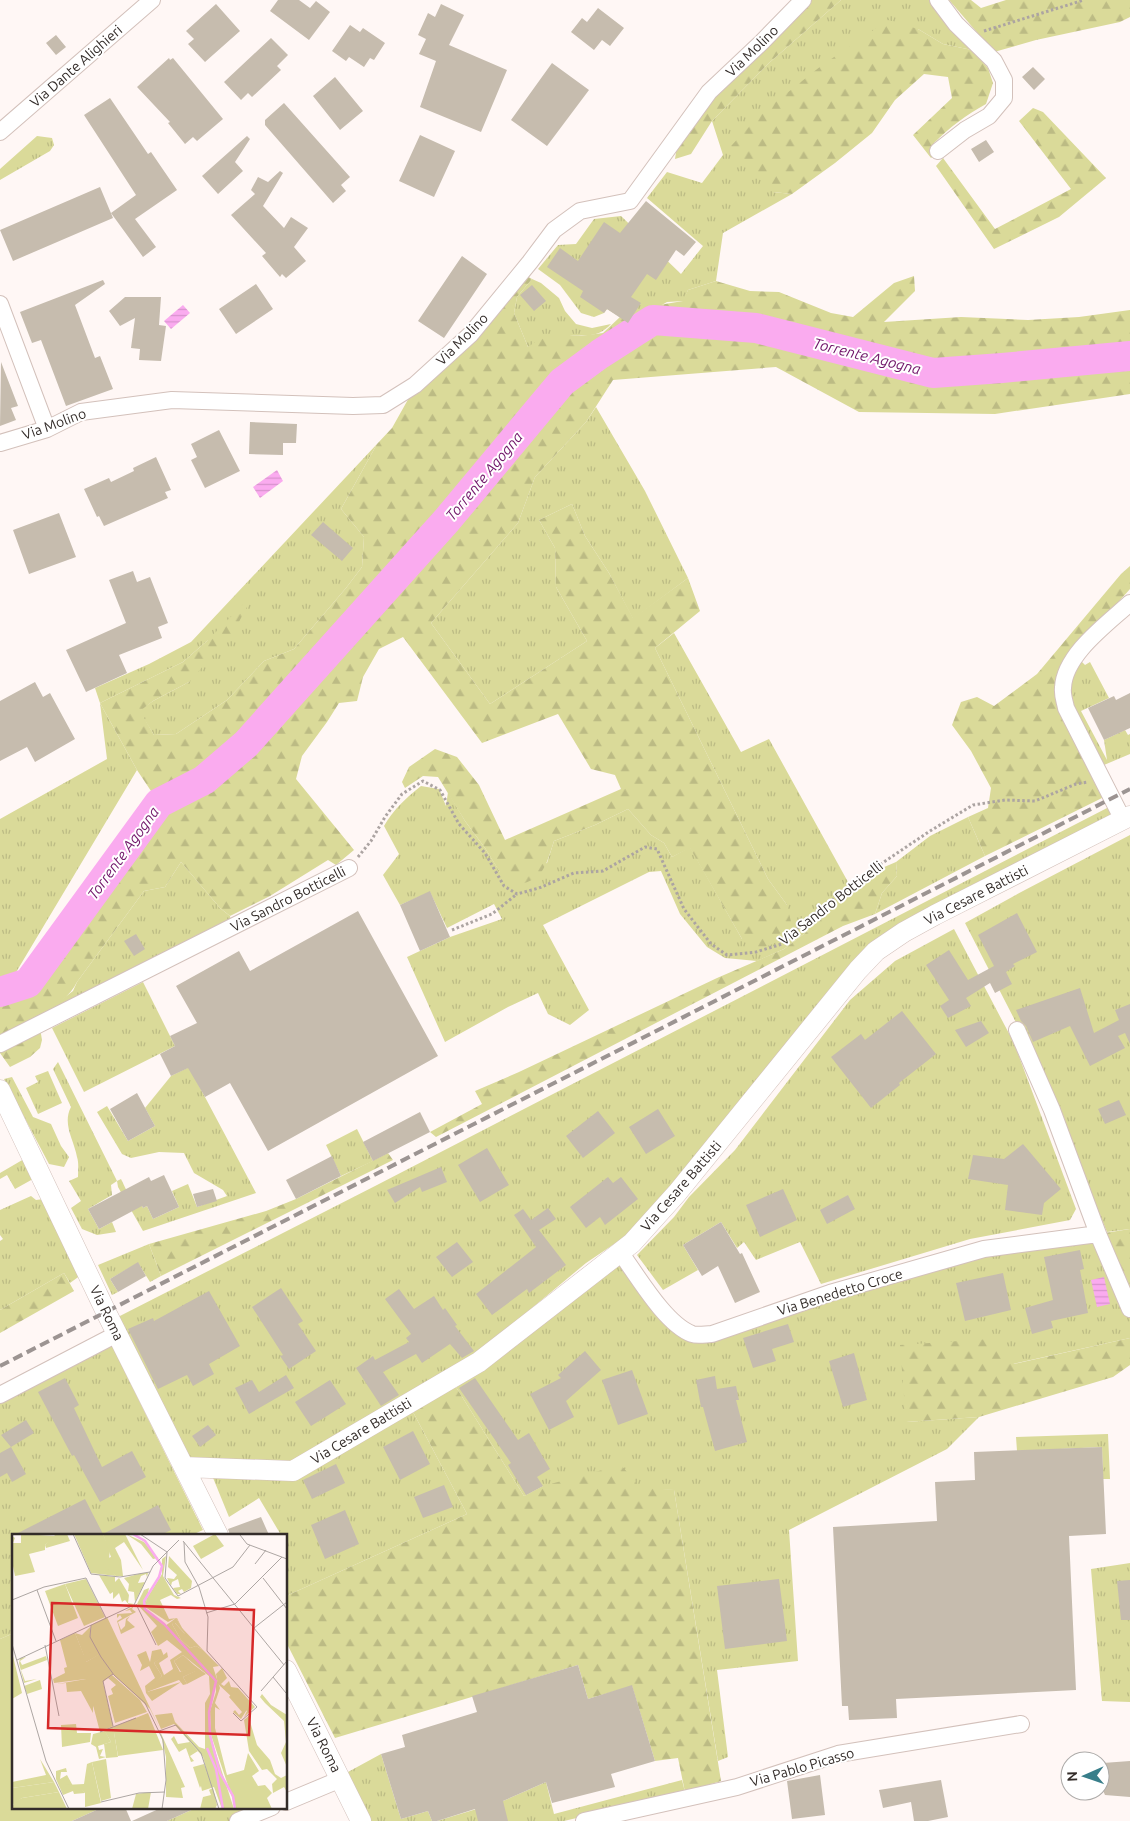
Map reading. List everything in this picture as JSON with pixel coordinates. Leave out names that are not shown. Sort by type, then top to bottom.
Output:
[{"type":"street","name":"Via Dante Alighieri","points":[[0,132],[152,0]]},
{"type":"street","name":"Via Molino","points":[[0,443],[47,429],[81,412],[172,400],[353,406],[383,405],[415,385],[471,334],[554,230],[580,211],[630,201],[710,92],[803,0]]},
{"type":"street","points":[[938,0],[956,24],[994,61],[1004,80],[1004,98],[989,116],[965,130],[938,151]]},
{"type":"street","points":[[0,304],[47,429]]},
{"type":"street","points":[[1126,818],[1103,779],[1066,708],[1062,689],[1067,669],[1082,647],[1130,604]]},
{"type":"street","name":"Via Cesare Battisti","points":[[184,1468],[293,1471],[478,1362],[632,1243],[677,1193],[839,991],[876,951],[904,932],[935,915],[1126,818]]},
{"type":"street","name":"Via Sandro Botticelli","points":[[0,1044],[349,868]]},
{"type":"street","points":[[1017,1030],[1052,1110],[1098,1234],[1130,1309]]},
{"type":"street","name":"Via Roma","points":[[0,1090],[217,1534]]},
{"type":"street","name":"Via Benedetto Croce","points":[[620,1252],[665,1314],[694,1335],[712,1334],[830,1293],[984,1249],[1098,1234]]},
{"type":"street","points":[[0,1394],[118,1334]]},
{"type":"street","name":"Via Roma","points":[[288,1674],[361,1821]]},
{"type":"street","name":"Via Pablo Picasso","points":[[584,1821],[737,1786],[838,1754],[1021,1724]]},
{"type":"street","points":[[288,1801],[341,1779]]},
{"type":"street","points":[[238,1821],[270,1808]]},
{"type":"path","points":[[969,37],[1084,0]]},
{"type":"path","name":"Via Sandro Botticelli","points":[[349,868],[371,841],[385,817],[402,794],[423,781],[440,790],[460,824],[484,853],[504,886],[518,894],[539,888],[574,873],[603,871],[645,847],[657,849],[684,909],[711,944],[728,955],[756,952],[782,944],[807,919],[869,872],[973,805],[1005,800],[1036,801],[1076,784],[1103,779]]},
{"type":"path","points":[[452,930],[492,914],[518,894]]},
{"type":"green space","points":[[810,0],[841,0],[769,63],[712,121],[691,154],[675,159],[677,146],[725,84]]},
{"type":"green space","points":[[841,0],[929,0],[947,25],[972,50],[943,44],[918,29],[773,192],[792,194],[723,233],[716,281],[688,290],[684,301],[667,302],[630,323],[607,309],[604,313],[594,317],[581,313],[560,285],[538,269],[558,245],[576,244],[594,219],[621,216],[681,274],[703,246],[647,198],[667,172],[702,183],[723,155],[712,121],[769,63]]},
{"type":"green space","points":[[949,0],[971,0],[981,8],[1006,0],[1130,0],[1130,17],[1120,22],[1036,40],[994,52]]},
{"type":"green space","points":[[888,20],[918,29],[943,44],[972,50],[988,68],[993,83],[986,104],[958,122],[934,143],[937,153],[931,158],[913,135],[952,98],[948,77],[924,74],[895,100],[872,133],[835,163],[792,194],[773,192],[731,146],[763,112],[821,66]]},
{"type":"green space","points":[[1033,108],[1043,112],[1106,178],[1059,217],[994,249],[936,166],[943,158],[995,229],[1071,189],[1019,121]]},
{"type":"green space","points":[[37,136],[52,138],[54,145],[50,151],[0,180],[0,169]]},
{"type":"green space","points":[[525,275],[532,279],[517,297],[514,313],[528,347],[545,335],[580,336],[603,333],[620,317],[631,323],[653,306],[683,301],[688,290],[716,281],[750,291],[779,292],[831,313],[853,317],[894,283],[914,276],[915,291],[884,322],[961,317],[1028,320],[1079,317],[1130,310],[1130,343],[1000,360],[931,363],[835,340],[758,317],[679,314],[652,317],[598,351],[561,379],[443,518],[244,741],[202,776],[157,800],[137,770],[100,703],[183,662],[208,640],[255,592],[234,631],[189,682],[153,701],[140,711],[154,735],[176,734],[227,700],[264,661],[294,649],[362,567],[364,537],[341,509],[377,444],[392,428],[415,387]]},
{"type":"green space","points":[[532,279],[541,283],[559,298],[565,311],[576,324],[592,328],[611,324],[594,335],[562,337],[528,347],[514,313],[517,297]]},
{"type":"green space","points":[[655,322],[756,331],[934,375],[1130,357],[1130,394],[995,414],[859,412],[776,367],[613,380],[586,422],[535,477],[518,523],[431,623],[490,704],[587,641],[556,587],[555,548],[539,520],[572,504],[585,536],[609,573],[633,618],[688,578],[700,611],[655,648],[768,879],[787,905],[792,926],[782,939],[757,950],[751,947],[742,939],[690,848],[672,857],[664,843],[651,835],[628,809],[595,825],[554,841],[542,871],[531,880],[513,886],[501,874],[438,777],[423,776],[405,788],[402,782],[409,767],[435,749],[457,757],[479,785],[505,840],[621,789],[615,775],[591,769],[558,714],[482,743],[403,637],[379,649],[363,677],[357,701],[339,703],[302,756],[296,779],[354,850],[336,865],[328,860],[270,896],[230,916],[220,908],[181,862],[165,887],[144,891],[64,999],[43,1014],[0,1038],[0,995],[29,984],[161,806],[205,781],[247,745],[449,521],[565,383],[600,357]]},
{"type":"green space","points":[[596,407],[645,491],[688,578],[633,619],[609,573],[585,536],[572,504],[539,520],[555,548],[556,587],[587,641],[490,704],[431,623],[518,523],[535,477],[586,422]]},
{"type":"green space","points":[[377,444],[341,509],[364,537],[362,567],[294,649],[264,661],[227,700],[176,734],[154,735],[139,711],[153,701],[189,682],[208,640],[183,662],[100,703],[95,688],[149,664],[191,642]]},
{"type":"green space","points":[[1130,566],[1130,589],[1106,616],[1058,682],[1104,797],[985,856],[968,817],[988,808],[991,788],[971,751],[952,725],[961,702],[977,697],[994,706],[1037,674],[1121,574]]},
{"type":"green space","points":[[674,633],[741,752],[769,739],[853,891],[812,923],[808,931],[784,949],[757,961],[725,958],[707,947],[680,914],[661,871],[649,872],[543,925],[589,1010],[570,1025],[548,1014],[538,993],[508,1007],[445,1042],[407,957],[450,937],[502,919],[494,904],[447,928],[430,892],[400,905],[383,875],[399,854],[384,826],[400,804],[421,786],[439,789],[446,806],[448,792],[465,821],[500,872],[547,863],[554,841],[595,825],[628,809],[651,835],[664,843],[672,857],[690,847],[742,939],[787,905],[768,879],[655,648]]},
{"type":"green space","points":[[1081,661],[1085,665],[1090,662],[1109,698],[1081,711],[1107,760],[1104,740],[1125,730],[1128,735],[1130,734],[1130,754],[1104,765],[1085,732],[1067,690]]},
{"type":"green space","points":[[100,703],[137,770],[12,979],[0,982],[0,819],[107,759]]},
{"type":"green space","points":[[1109,807],[1111,817],[929,909],[750,1095],[626,1236],[586,1263],[473,1357],[293,1461],[185,1461],[114,1319]]},
{"type":"green space","points":[[968,817],[985,856],[875,914],[882,893],[897,876],[896,862],[930,836]]},
{"type":"green space","points":[[1130,835],[1130,1229],[1107,1232],[1046,1081],[965,923]]},
{"type":"green space","points":[[181,862],[220,908],[230,916],[231,923],[156,960],[152,958],[40,1016],[73,991],[77,982],[144,891],[165,887]]},
{"type":"green space","points":[[896,862],[897,876],[882,893],[875,914],[843,926],[436,1137],[430,1132],[482,1104],[475,1091],[717,978],[784,949],[808,931],[811,923],[882,868]]},
{"type":"green space","points":[[954,929],[1014,1043],[1076,1209],[1070,1220],[970,1239],[821,1284],[800,1242],[756,1260],[744,1242],[737,1248],[721,1222],[683,1245],[698,1270],[663,1290],[637,1255],[674,1217],[689,1197],[735,1150],[850,1000],[895,961]]},
{"type":"green space","points":[[143,982],[175,1046],[84,1092],[52,1028]]},
{"type":"green space","points":[[40,1028],[42,1040],[40,1048],[30,1057],[10,1067],[0,1053],[2,1047]]},
{"type":"green space","points":[[58,1062],[117,1181],[111,1185],[112,1195],[88,1209],[99,1229],[112,1222],[116,1232],[97,1235],[82,1229],[71,1208],[81,1201],[69,1181],[78,1177],[78,1162],[68,1126],[71,1107],[53,1069]]},
{"type":"green space","points":[[189,1067],[256,1193],[143,1231],[118,1187],[117,1181],[121,1179],[133,1204],[139,1200],[143,1208],[147,1206],[153,1219],[179,1207],[172,1191],[188,1184],[197,1207],[227,1196],[223,1190],[194,1173],[184,1153],[159,1152],[131,1158],[122,1154],[97,1112],[107,1106],[128,1141],[155,1126],[145,1108],[171,1076]]},
{"type":"green space","points":[[48,1071],[62,1103],[38,1114],[26,1088],[38,1082],[35,1076]]},
{"type":"green space","points":[[12,1077],[33,1117],[51,1124],[61,1146],[69,1157],[64,1167],[49,1164],[4,1079]]},
{"type":"green space","points":[[357,1129],[373,1161],[341,1176],[326,1145]]},
{"type":"green space","points":[[388,1153],[393,1160],[161,1276],[149,1244],[266,1211],[296,1199]]},
{"type":"green space","points":[[24,1159],[33,1179],[15,1189],[7,1175],[0,1179],[0,1173]]},
{"type":"green space","points":[[31,1196],[36,1200],[44,1199],[81,1275],[70,1283],[64,1273],[0,1310],[0,1241],[3,1239],[0,1235],[0,1210]]},
{"type":"green space","points":[[1130,1229],[1130,1309],[1098,1234]]},
{"type":"green space","points":[[1098,1234],[1130,1309],[1130,1338],[1013,1364],[906,1422],[979,1417],[947,1449],[789,1530],[798,1661],[717,1670],[728,1757],[718,1761],[674,1490],[543,1486],[524,1496],[456,1387],[413,1412],[467,1514],[288,1595],[288,1534],[280,1534],[259,1498],[229,1517],[209,1468],[293,1471],[479,1362],[620,1252],[694,1335],[984,1249]]},
{"type":"green space","points":[[149,1244],[161,1276],[150,1282],[138,1263],[110,1279],[118,1292],[112,1295],[98,1265]]},
{"type":"green space","points":[[64,1273],[74,1291],[0,1333],[0,1310]]},
{"type":"green space","points":[[1130,1338],[1130,1365],[1113,1377],[979,1417],[906,1422],[900,1345],[989,1339],[1014,1364]]},
{"type":"green space","points":[[111,1344],[203,1530],[194,1534],[12,1534],[12,1634],[0,1639],[0,1402]]},
{"type":"green space","points":[[456,1387],[524,1496],[543,1486],[621,1465],[640,1487],[674,1490],[721,1781],[685,1792],[678,1758],[655,1761],[632,1686],[588,1699],[578,1665],[335,1738],[288,1646],[288,1595],[467,1514],[413,1412]]},
{"type":"green space","points":[[1108,1434],[1110,1479],[1103,1479],[1102,1447],[1017,1451],[1016,1437]]},
{"type":"green space","points":[[1130,1563],[1130,1702],[1102,1701],[1091,1569]]},
{"type":"green space","points":[[12,1634],[12,1808],[101,1808],[72,1821],[0,1821],[0,1639]]},
{"type":"green space","points":[[381,1754],[401,1819],[428,1811],[432,1821],[370,1821],[348,1772]]},
{"type":"green space","points":[[682,1780],[685,1792],[564,1821],[437,1821],[503,1801],[546,1782],[554,1814]]},
{"type":"green space","points":[[196,1808],[253,1808],[238,1821],[167,1821]]},
{"type":"shaded area","points":[[183,305],[190,313],[171,329],[164,321]]},
{"type":"shaded area","points":[[277,470],[283,481],[260,498],[253,487]]},
{"type":"shaded area","points":[[1104,1277],[1110,1304],[1097,1307],[1091,1280]]},
{"type":"building","points":[[278,0],[299,0],[310,8],[316,1],[330,12],[309,40],[270,11]]},
{"type":"building","points":[[216,4],[240,31],[205,62],[188,44],[194,39],[186,31]]},
{"type":"building","points":[[441,4],[464,15],[449,45],[507,70],[481,132],[420,107],[436,61],[419,54],[426,39],[418,35],[428,13],[435,17]]},
{"type":"building","points":[[598,8],[624,28],[610,46],[602,40],[594,50],[571,32],[582,18],[587,22]]},
{"type":"building","points":[[350,25],[360,32],[363,28],[385,43],[374,60],[370,58],[364,67],[349,57],[346,61],[332,51]]},
{"type":"building","points":[[56,35],[66,47],[56,55],[46,43]]},
{"type":"building","points":[[271,38],[288,55],[277,66],[281,70],[252,97],[248,93],[241,100],[224,82]]},
{"type":"building","points":[[169,58],[170,60],[173,58],[223,119],[197,141],[193,137],[185,144],[168,123],[170,122],[137,87]]},
{"type":"building","points":[[552,63],[589,90],[547,146],[511,120]]},
{"type":"building","points":[[1033,67],[1045,79],[1034,90],[1022,77]]},
{"type":"building","points":[[335,77],[363,111],[340,130],[313,96]]},
{"type":"building","points":[[110,98],[148,154],[151,152],[177,190],[135,219],[156,247],[143,257],[111,213],[136,195],[84,115]]},
{"type":"building","points":[[284,103],[350,177],[341,185],[346,191],[333,203],[265,125],[265,120]]},
{"type":"building","points":[[420,135],[455,151],[434,197],[399,181]]},
{"type":"building","points":[[247,136],[250,139],[235,162],[243,171],[218,194],[202,176]]},
{"type":"building","points":[[986,140],[994,152],[979,162],[971,149]]},
{"type":"building","points":[[280,171],[283,173],[263,206],[284,228],[291,217],[308,228],[294,247],[306,261],[286,278],[282,274],[280,277],[262,256],[266,253],[231,215],[255,194],[251,190],[258,177],[268,182]]},
{"type":"building","points":[[100,187],[113,218],[13,261],[0,230]]},
{"type":"building","points":[[646,201],[696,242],[684,256],[676,250],[656,280],[647,274],[631,297],[641,303],[628,323],[607,309],[604,313],[580,297],[583,291],[547,267],[560,248],[578,261],[604,222],[620,233]]},
{"type":"building","points":[[462,256],[487,274],[444,338],[418,321]]},
{"type":"building","points":[[103,280],[105,284],[75,305],[95,358],[100,356],[113,389],[66,406],[41,340],[32,343],[20,312]]},
{"type":"building","points":[[256,284],[273,309],[236,334],[219,309]]},
{"type":"building","points":[[532,285],[546,301],[534,311],[520,295]]},
{"type":"building","points":[[125,297],[161,297],[159,325],[166,326],[161,361],[139,360],[140,349],[131,348],[135,318],[120,326],[109,311]]},
{"type":"building","points":[[1,362],[18,406],[11,408],[16,420],[0,426]]},
{"type":"building","points":[[250,422],[297,424],[296,443],[283,443],[283,455],[249,454]]},
{"type":"building","points":[[219,430],[240,471],[205,488],[191,460],[197,457],[191,444]]},
{"type":"building","points":[[156,457],[171,490],[165,492],[168,498],[104,526],[99,516],[97,517],[84,489],[109,478],[111,482],[134,471],[133,468]]},
{"type":"building","points":[[59,513],[76,557],[29,574],[13,530]]},
{"type":"building","points":[[323,522],[353,548],[342,561],[311,535]]},
{"type":"building","points":[[133,571],[137,582],[150,577],[168,623],[158,627],[162,638],[119,655],[127,673],[86,692],[66,650],[126,623],[109,580]]},
{"type":"building","points":[[35,682],[43,697],[50,693],[75,739],[35,762],[27,747],[0,761],[0,701]]},
{"type":"building","points":[[1130,693],[1130,728],[1104,740],[1088,708],[1114,696],[1116,700]]},
{"type":"building","points":[[430,891],[450,937],[420,951],[400,905]]},
{"type":"building","points":[[358,911],[438,1056],[268,1151],[230,1083],[205,1097],[188,1068],[171,1076],[160,1054],[175,1046],[170,1036],[197,1023],[176,986],[239,951],[250,971]]},
{"type":"building","points":[[1017,913],[1037,952],[1013,964],[1015,966],[1006,972],[1012,984],[995,993],[990,983],[966,998],[971,1006],[948,1018],[940,1006],[949,1000],[926,965],[949,950],[968,980],[994,966],[978,935]]},
{"type":"building","points":[[136,934],[145,949],[134,956],[124,941]]},
{"type":"building","points":[[1080,988],[1094,1033],[1119,1020],[1115,1010],[1130,1004],[1130,1044],[1125,1033],[1118,1036],[1125,1048],[1090,1066],[1070,1026],[1033,1042],[1016,1010]]},
{"type":"building","points":[[902,1011],[936,1054],[871,1108],[831,1057],[861,1034],[865,1040]]},
{"type":"building","points":[[981,1021],[989,1033],[966,1047],[955,1030]]},
{"type":"building","points":[[137,1093],[155,1126],[128,1141],[110,1109]]},
{"type":"building","points":[[1119,1100],[1126,1115],[1105,1124],[1098,1109]]},
{"type":"building","points":[[658,1109],[675,1136],[646,1154],[629,1127]]},
{"type":"building","points":[[598,1111],[615,1133],[583,1158],[566,1136]]},
{"type":"building","points":[[420,1112],[430,1132],[373,1161],[363,1142]]},
{"type":"building","points":[[1023,1144],[1061,1189],[1044,1203],[1042,1215],[1005,1210],[1008,1185],[968,1179],[973,1155],[1004,1159]]},
{"type":"building","points":[[487,1148],[509,1185],[480,1202],[458,1165]]},
{"type":"building","points":[[332,1156],[341,1176],[296,1199],[286,1180]]},
{"type":"building","points":[[441,1167],[447,1182],[422,1192],[420,1187],[395,1203],[387,1190]]},
{"type":"building","points":[[164,1175],[179,1207],[153,1219],[147,1206],[143,1208],[142,1206],[99,1229],[88,1209],[149,1177],[151,1181]]},
{"type":"building","points":[[608,1177],[613,1183],[621,1177],[638,1199],[605,1225],[600,1217],[586,1228],[570,1207]]},
{"type":"building","points":[[213,1189],[217,1201],[197,1207],[193,1194]]},
{"type":"building","points":[[783,1189],[797,1220],[760,1237],[746,1205]]},
{"type":"building","points":[[848,1195],[855,1209],[827,1224],[820,1210]]},
{"type":"building","points":[[548,1208],[556,1219],[539,1230],[566,1265],[529,1293],[527,1289],[492,1315],[476,1294],[536,1247],[514,1215],[523,1209],[531,1220]]},
{"type":"building","points":[[721,1222],[740,1254],[742,1253],[760,1292],[735,1303],[718,1266],[702,1276],[683,1245]]},
{"type":"building","points":[[457,1242],[473,1262],[452,1277],[436,1257]]},
{"type":"building","points":[[1080,1250],[1084,1269],[1080,1270],[1088,1313],[1051,1321],[1053,1328],[1032,1334],[1025,1308],[1053,1300],[1044,1257]]},
{"type":"building","points":[[138,1262],[146,1276],[118,1292],[110,1279]]},
{"type":"building","points":[[1003,1273],[1011,1310],[965,1321],[956,1283]]},
{"type":"building","points":[[281,1288],[303,1321],[298,1324],[316,1351],[289,1369],[280,1356],[283,1355],[252,1307]]},
{"type":"building","points":[[399,1289],[414,1309],[434,1296],[443,1310],[445,1308],[457,1325],[455,1326],[474,1351],[462,1358],[450,1344],[422,1363],[416,1354],[383,1372],[399,1395],[381,1406],[356,1368],[373,1356],[375,1360],[409,1342],[406,1338],[411,1334],[385,1299]]},
{"type":"building","points":[[209,1291],[240,1346],[209,1364],[214,1374],[193,1386],[187,1375],[158,1389],[128,1329],[153,1318],[154,1321]]},
{"type":"building","points":[[788,1324],[794,1342],[772,1349],[776,1361],[753,1368],[743,1338]]},
{"type":"building","points":[[585,1351],[601,1370],[566,1401],[574,1417],[549,1430],[530,1394],[561,1378],[558,1375]]},
{"type":"building","points":[[854,1353],[867,1400],[843,1407],[829,1361]]},
{"type":"building","points":[[632,1370],[648,1414],[618,1425],[602,1380]]},
{"type":"building","points":[[286,1375],[294,1388],[249,1414],[235,1388],[252,1380],[259,1392]]},
{"type":"building","points":[[715,1376],[717,1389],[736,1386],[739,1400],[736,1400],[747,1442],[715,1451],[703,1407],[701,1407],[696,1380]]},
{"type":"building","points":[[65,1378],[79,1405],[74,1408],[102,1467],[132,1451],[146,1477],[100,1502],[74,1455],[72,1456],[38,1392]]},
{"type":"building","points":[[475,1378],[518,1440],[529,1433],[550,1469],[537,1477],[543,1486],[526,1495],[508,1465],[511,1463],[459,1388]]},
{"type":"building","points":[[330,1380],[346,1404],[311,1426],[295,1402]]},
{"type":"building","points":[[26,1420],[34,1433],[11,1447],[1,1435]]},
{"type":"building","points":[[208,1425],[216,1435],[200,1447],[192,1436]]},
{"type":"building","points":[[413,1431],[430,1464],[400,1480],[383,1447]]},
{"type":"building","points":[[11,1447],[26,1474],[12,1482],[7,1473],[0,1477],[0,1453]]},
{"type":"building","points":[[1102,1447],[1106,1534],[1069,1536],[1076,1690],[896,1699],[897,1718],[849,1720],[848,1706],[842,1706],[833,1527],[937,1521],[935,1482],[975,1480],[974,1452]]},
{"type":"building","points":[[336,1464],[345,1483],[312,1499],[303,1480]]},
{"type":"building","points":[[444,1485],[453,1507],[423,1518],[414,1497]]},
{"type":"building","points":[[85,1499],[103,1534],[16,1534]]},
{"type":"building","points":[[158,1505],[171,1530],[163,1534],[103,1534]]},
{"type":"building","points":[[345,1510],[359,1544],[325,1559],[311,1525]]},
{"type":"building","points":[[261,1517],[269,1534],[230,1534],[228,1529]]},
{"type":"building","points":[[779,1579],[787,1641],[725,1649],[717,1586]]},
{"type":"building","points":[[1130,1580],[1130,1620],[1121,1620],[1117,1581]]},
{"type":"building","points":[[578,1665],[588,1699],[632,1685],[655,1761],[611,1774],[615,1787],[552,1803],[546,1782],[503,1801],[508,1821],[478,1821],[475,1809],[437,1821],[432,1821],[428,1811],[401,1819],[381,1754],[405,1747],[402,1735],[477,1712],[472,1696]]},
{"type":"building","points":[[1130,1761],[1130,1797],[1110,1795],[1110,1762]]},
{"type":"building","points":[[820,1775],[825,1815],[792,1819],[787,1781]]},
{"type":"building","points":[[941,1780],[948,1817],[928,1821],[914,1821],[911,1802],[883,1808],[879,1790]]},
{"type":"building","points":[[101,1808],[125,1808],[131,1821],[72,1821]]},
{"type":"building","points":[[161,1808],[196,1808],[167,1821],[132,1821]]},
{"type":"waterway","name":"Torrente Agogna","points":[[0,992],[28,983],[159,803],[204,780],[246,744],[447,520],[562,382],[600,354],[653,320],[756,328],[933,373],[1130,356]]},
{"type":"railway","points":[[0,1366],[1130,789]]}]
